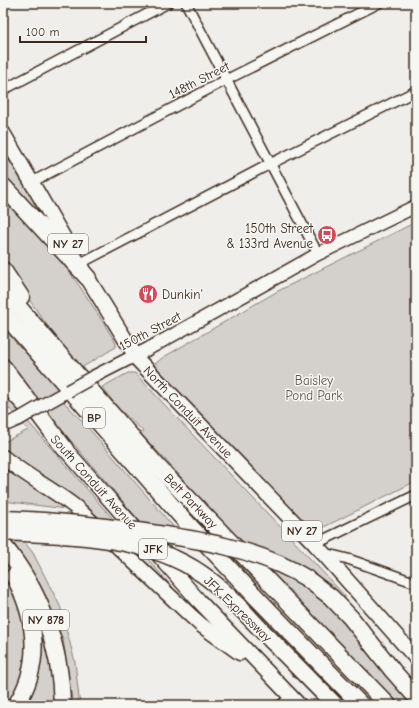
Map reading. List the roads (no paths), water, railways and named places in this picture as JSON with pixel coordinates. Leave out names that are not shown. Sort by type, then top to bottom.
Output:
[{"type":"highway","points":[[3,186],[88,278]]},
{"type":"highway","points":[[3,270],[65,361]]},
{"type":"highway","name":"Belt Parkway","points":[[3,288],[65,361],[178,488],[388,705]]},
{"type":"highway","name":"Belt Parkway","points":[[3,313],[186,522],[247,588],[361,705]]},
{"type":"highway","points":[[3,367],[65,449]]},
{"type":"highway","name":"JFK","points":[[3,519],[100,526],[201,541],[266,558],[306,578]]},
{"type":"highway","name":"JFK Expressway","points":[[3,532],[59,535],[133,544],[163,553],[189,566],[213,583],[335,705]]},
{"type":"highway","name":"NY 878","points":[[3,545],[27,579],[46,620],[58,665],[62,705]]},
{"type":"highway","points":[[3,558],[26,602],[34,638],[30,675],[16,705]]},
{"type":"highway","points":[[306,578],[329,589],[344,601],[416,680]]},
{"type":"highway","points":[[306,578],[331,597],[352,618],[416,697]]},
{"type":"main road","name":"North Conduit Avenue","points":[[3,133],[79,264],[142,365],[319,549],[416,658]]},
{"type":"main road","name":"150th Street","points":[[3,426],[318,254],[416,206]]},
{"type":"main road","name":"South Conduit Avenue","points":[[3,382],[65,449],[199,601],[271,676],[290,702]]},
{"type":"main road","points":[[3,458],[20,471],[67,500],[89,518],[163,591],[201,625],[271,676]]},
{"type":"street","points":[[3,90],[168,3]]},
{"type":"street","points":[[186,3],[318,254]]},
{"type":"street","name":"148th Street","points":[[32,182],[226,80],[379,3]]},
{"type":"street","points":[[79,264],[270,164],[416,91]]},
{"type":"street","points":[[319,549],[416,495]]},
{"type":"street","points":[[319,549],[416,583]]},
{"type":"place","name":"150th Street & 133rd Avenue","points":[[327,235]]},
{"type":"place","name":"Dunkin'","points":[[148,294]]},
{"type":"park label","name":"Baisley Pond Park","points":[[314,388]]}]
